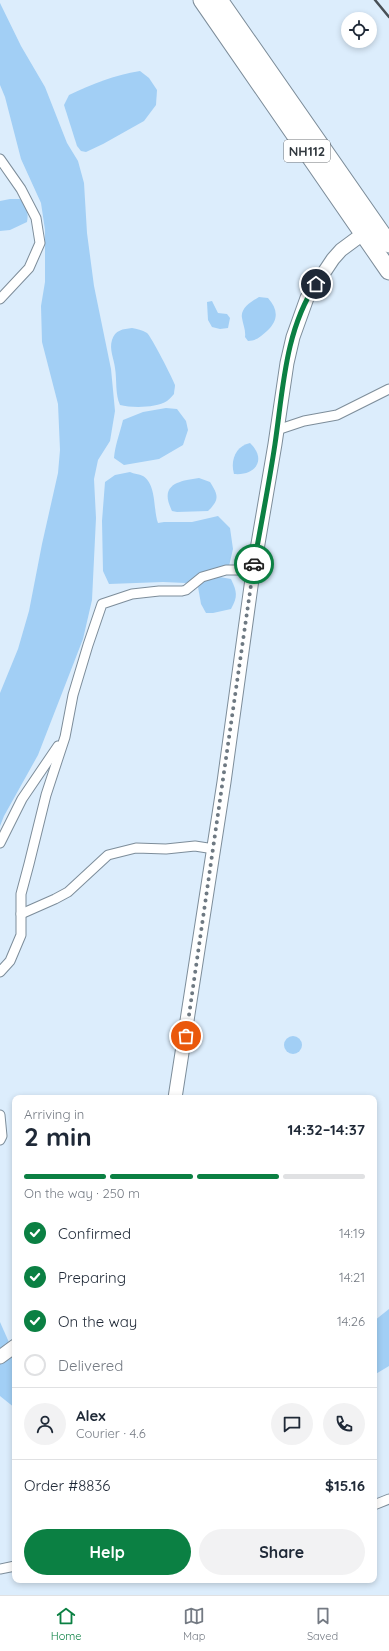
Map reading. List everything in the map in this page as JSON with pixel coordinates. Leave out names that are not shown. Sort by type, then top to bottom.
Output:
[{"type":"highway","name":"NH112","points":[[202,0],[389,271]]},
{"type":"highway","name":"NH112","points":[[219,0],[389,244]]},
{"type":"street","points":[[0,159],[21,189],[36,218],[40,244],[29,268],[0,299]]},
{"type":"street","points":[[175,1095],[214,849],[252,579],[291,344],[307,298],[333,259],[341,250],[364,233]]},
{"type":"street","points":[[277,430],[304,421],[337,415],[389,389]]},
{"type":"street","points":[[0,972],[10,961],[21,935],[20,894],[30,864],[46,795],[65,737],[73,695],[102,604],[132,594],[186,590],[202,577],[226,570],[241,570],[252,579]]},
{"type":"street","points":[[0,843],[22,799],[65,737]]},
{"type":"street","points":[[20,914],[68,892],[108,854],[136,848],[166,849],[195,846],[214,849]]},
{"type":"street","points":[[0,1115],[2,1136],[0,1140]]},
{"type":"street","points":[[0,1357],[12,1348]]},
{"type":"street","points":[[377,1504],[389,1499]]},
{"type":"street","points":[[0,1569],[12,1567]]},
{"type":"water","points":[[0,3],[21,46],[45,87],[67,143],[78,161],[84,183],[87,233],[94,286],[111,369],[115,411],[110,441],[98,460],[94,479],[96,518],[92,600],[83,639],[38,755],[0,826],[0,693],[18,649],[29,611],[58,473],[60,450],[58,404],[42,342],[41,306],[45,282],[45,230],[41,203],[21,159],[5,97],[0,85]]},
{"type":"water","points":[[140,71],[149,78],[157,90],[156,105],[144,121],[103,144],[86,152],[81,151],[77,146],[64,105],[69,95],[103,80]]},
{"type":"water","points":[[20,199],[27,212],[27,222],[10,230],[0,231],[0,201]]},
{"type":"water","points":[[259,297],[268,298],[274,306],[276,314],[274,323],[261,336],[254,340],[248,341],[245,337],[242,314],[247,305]]},
{"type":"water","points":[[212,301],[218,313],[227,314],[230,318],[228,328],[220,329],[212,327],[208,320],[207,302]]},
{"type":"water","points":[[132,328],[147,333],[162,358],[175,385],[174,394],[168,400],[157,405],[131,407],[120,405],[117,396],[116,373],[111,343],[117,332]]},
{"type":"water","points":[[166,408],[177,409],[186,421],[188,430],[183,445],[159,459],[124,465],[114,458],[116,444],[123,420],[143,412]]},
{"type":"water","points":[[250,443],[258,455],[257,465],[248,472],[234,474],[233,464],[235,454],[241,447]]},
{"type":"water","points":[[130,472],[143,476],[151,485],[158,523],[192,522],[218,516],[230,528],[233,549],[229,566],[209,571],[186,583],[163,582],[109,584],[103,571],[102,521],[105,482],[115,475]]},
{"type":"water","points":[[199,478],[210,482],[215,490],[216,500],[212,507],[208,511],[172,511],[168,495],[172,486],[177,483]]},
{"type":"water","points":[[214,576],[231,579],[235,587],[236,597],[231,609],[206,613],[201,604],[198,587],[203,581]]},
{"type":"water","points":[[293,1036],[299,1039],[302,1045],[299,1051],[293,1054],[287,1051],[284,1045],[287,1039]]},
{"type":"water","points":[[389,1309],[389,1366],[377,1373],[377,1319]]},
{"type":"water","points":[[0,1322],[12,1349],[12,1406],[0,1396]]},
{"type":"railway","points":[[375,0],[389,17]]},
{"type":"way so far","points":[[186,1036],[224,782],[254,564]]},
{"type":"route","points":[[254,564],[275,444],[287,363],[293,337],[307,298],[316,284]]}]
